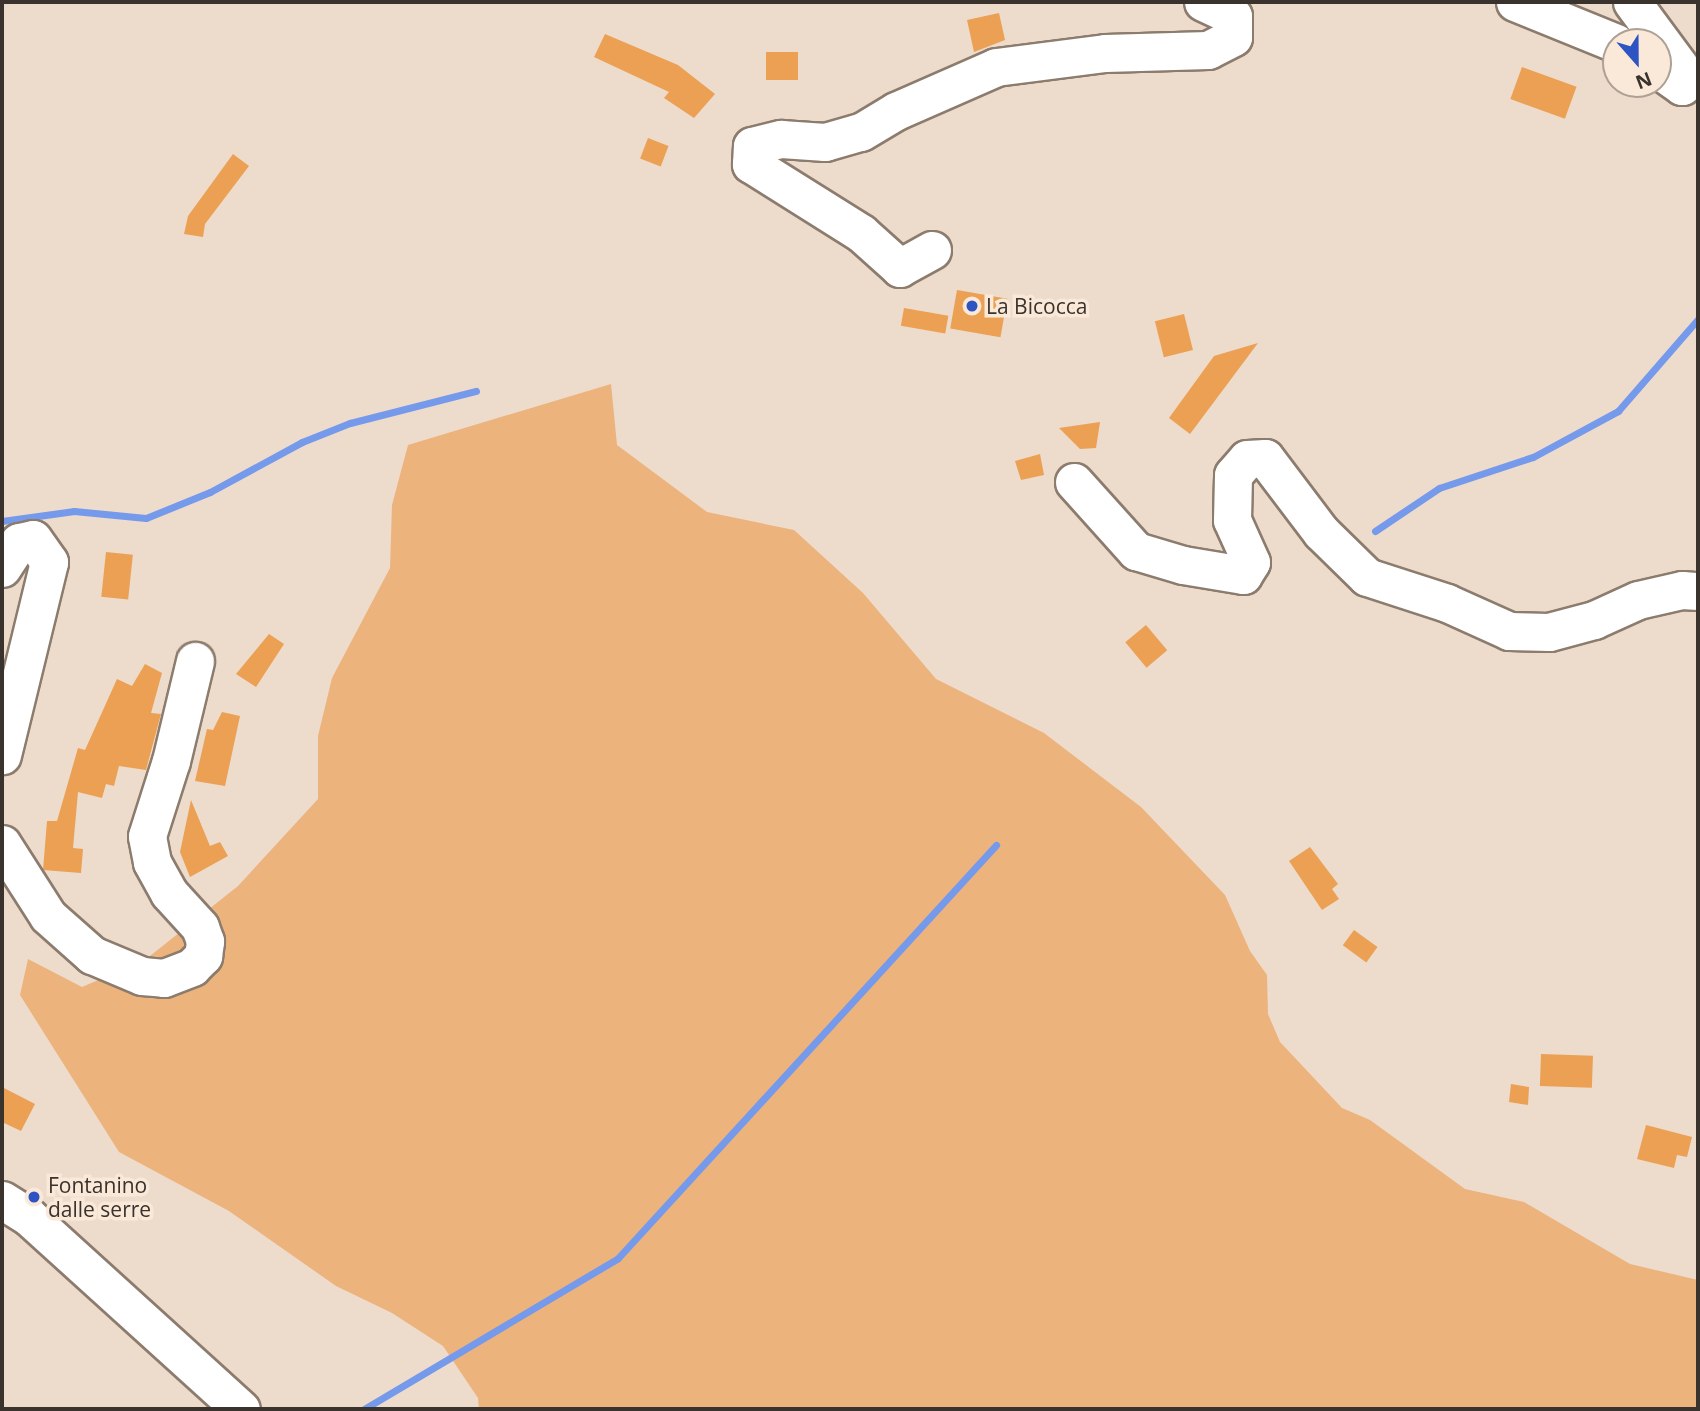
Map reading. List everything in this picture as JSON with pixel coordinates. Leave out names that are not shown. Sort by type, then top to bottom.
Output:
[{"type":"street","points":[[932,250],[900,268],[861,233],[751,164],[752,146],[781,139],[825,142],[861,132],[896,111],[996,67],[1105,53],[1208,50],[1233,37],[1233,16],[1203,2]]},
{"type":"street","points":[[1515,2],[1602,37]]},
{"type":"street","points":[[1632,2],[1651,28]]},
{"type":"street","points":[[1672,56],[1689,79],[1682,86],[1672,79]]},
{"type":"street","points":[[1074,482],[1136,551],[1183,565],[1243,575],[1251,562],[1231,520],[1233,474],[1247,459],[1265,458],[1321,532],[1367,577],[1447,603],[1508,631],[1549,632],[1594,620],[1638,600],[1682,590],[1698,591]]},
{"type":"street","points":[[2,568],[19,541],[33,538],[50,562],[2,755]]},
{"type":"street","points":[[2,844],[48,916],[92,955],[142,976],[164,978],[192,967],[203,956],[205,941],[200,927],[169,893],[152,862],[147,836],[171,761],[195,661]]},
{"type":"street","points":[[15,1208],[241,1409]]},
{"type":"shaded area","points":[[611,384],[617,445],[707,512],[794,530],[863,593],[936,679],[1044,733],[1141,807],[1225,895],[1250,951],[1267,975],[1268,1014],[1280,1042],[1342,1108],[1370,1120],[1465,1189],[1524,1202],[1630,1264],[1698,1280],[1698,1409],[479,1409],[478,1398],[443,1346],[392,1313],[336,1286],[229,1211],[119,1152],[20,995],[28,959],[82,987],[145,960],[238,886],[318,799],[318,736],[332,678],[390,568],[392,505],[408,445]]},
{"type":"building","points":[[999,13],[1005,40],[974,52],[967,20]]},
{"type":"building","points":[[605,34],[678,65],[715,94],[694,118],[664,98],[669,92],[594,57]]},
{"type":"building","points":[[766,52],[798,52],[798,80],[766,80]]},
{"type":"building","points":[[1522,67],[1577,87],[1565,119],[1510,99]]},
{"type":"building","points":[[648,138],[669,146],[661,166],[640,159]]},
{"type":"building","points":[[233,154],[249,166],[205,224],[203,237],[184,234],[188,216]]},
{"type":"building","points":[[957,290],[1007,299],[1000,337],[950,328]]},
{"type":"building","points":[[904,308],[948,316],[945,334],[901,326]]},
{"type":"building","points":[[1184,314],[1193,350],[1164,357],[1155,321]]},
{"type":"building","points":[[1258,343],[1190,434],[1169,418],[1214,356]]},
{"type":"building","points":[[1100,422],[1096,448],[1080,449],[1059,428]]},
{"type":"building","points":[[1040,454],[1044,475],[1021,480],[1015,461]]},
{"type":"building","points":[[106,552],[133,555],[128,600],[101,597]]},
{"type":"building","points":[[1146,625],[1167,650],[1147,668],[1125,642]]},
{"type":"building","points":[[269,634],[284,644],[256,687],[236,674]]},
{"type":"building","points":[[145,664],[162,673],[151,713],[161,714],[146,770],[119,766],[114,786],[106,784],[102,798],[78,792],[73,848],[83,849],[81,873],[43,870],[47,821],[57,821],[78,748],[85,750],[117,679],[132,686]]},
{"type":"building","points":[[222,712],[240,716],[225,786],[195,781],[207,729],[213,730]]},
{"type":"building","points":[[191,800],[210,846],[220,842],[228,856],[190,877],[180,852]]},
{"type":"building","points":[[1310,847],[1338,884],[1332,889],[1339,899],[1322,910],[1289,861]]},
{"type":"building","points":[[1354,930],[1377,947],[1366,962],[1343,945]]},
{"type":"building","points":[[1541,1054],[1593,1056],[1592,1088],[1540,1086]]},
{"type":"building","points":[[1511,1084],[1529,1087],[1528,1105],[1509,1102]]},
{"type":"building","points":[[2,1087],[35,1104],[21,1131],[2,1122]]},
{"type":"building","points":[[1646,1125],[1692,1137],[1687,1157],[1677,1155],[1674,1168],[1637,1159]]},
{"type":"waterway","points":[[1375,531],[1439,488],[1533,457],[1618,411],[1698,319]]},
{"type":"waterway","points":[[2,521],[74,511],[146,518],[210,492],[302,442],[350,423],[476,391]]},
{"type":"waterway","points":[[364,1409],[618,1258],[996,845]]},
{"type":"place","name":"La Bicocca","points":[[972,306]]},
{"type":"place","name":"Fontanino dalle serre","points":[[34,1197]]}]
